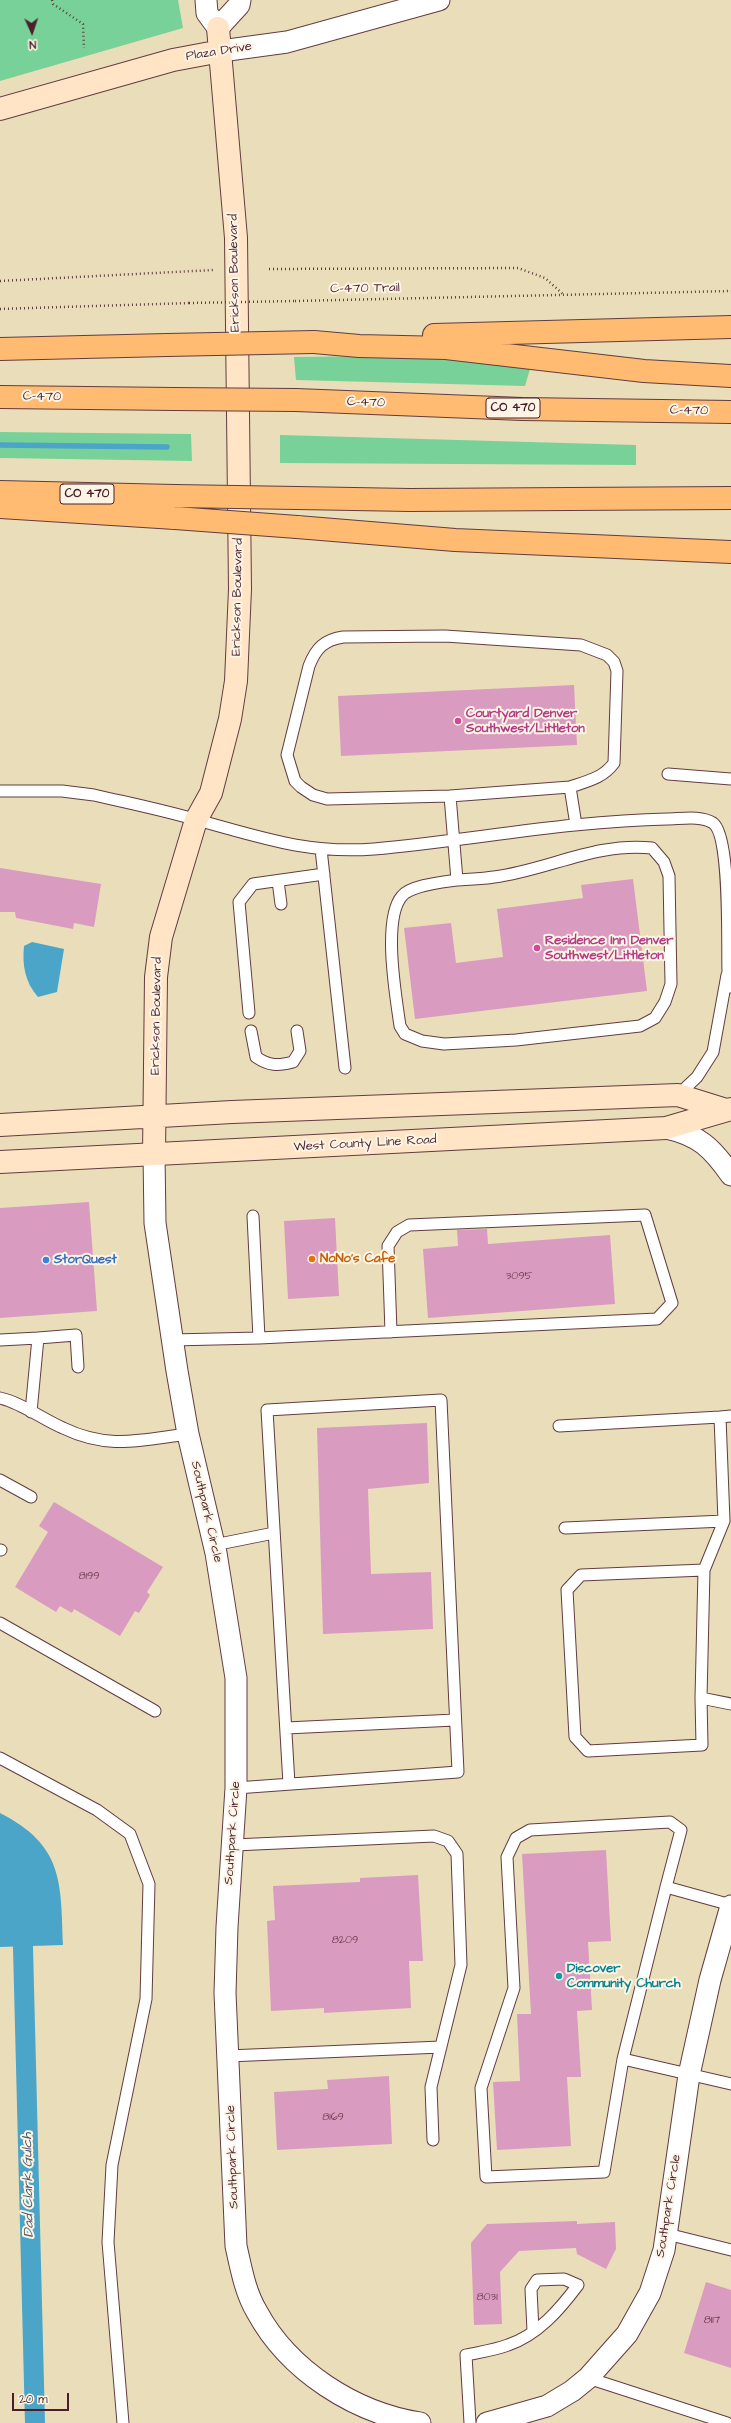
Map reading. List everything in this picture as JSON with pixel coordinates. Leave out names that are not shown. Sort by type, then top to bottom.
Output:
[{"type":"highway","points":[[314,342],[358,336],[731,327]]},
{"type":"highway","points":[[0,349],[314,342],[359,346],[446,348],[644,371],[731,376]]},
{"type":"highway","name":"C-470","points":[[0,397],[296,400],[522,408],[731,412]]},
{"type":"highway","name":"CO 470","points":[[0,492],[381,500],[731,498]]},
{"type":"highway","points":[[0,506],[297,527],[468,541],[731,552]]},
{"type":"main road","name":"Erickson Boulevard","points":[[154,1154],[156,977],[161,937],[196,820],[212,793],[230,719],[236,681],[240,589],[236,238],[218,28]]},
{"type":"main road","name":"Plaza Drive","points":[[0,109],[173,60],[221,51]]},
{"type":"main road","name":"West County Line Road","points":[[0,1124],[155,1115],[678,1095],[729,1110]]},
{"type":"main road","name":"West County Line Road","points":[[0,1162],[666,1128],[729,1110]]},
{"type":"street","points":[[206,0],[207,13],[218,28],[239,6],[240,0]]},
{"type":"street","name":"Plaza Drive","points":[[221,51],[287,42],[439,0]]},
{"type":"street","points":[[666,1128],[684,1132],[702,1141],[718,1156],[731,1175]]},
{"type":"street","name":"Southpark Circle","points":[[154,1154],[155,1223],[172,1340],[188,1434],[214,1545],[231,1638],[236,1678],[236,1788],[234,1845],[229,1891],[225,1971],[236,2246],[244,2283],[256,2312],[275,2339],[298,2364],[322,2384],[374,2412],[420,2423]]},
{"type":"street","name":"Southpark Circle","points":[[487,2423],[547,2406],[588,2378],[627,2334],[650,2293],[664,2250],[689,2075],[710,1980],[731,1906]]},
{"type":"lane","points":[[445,636],[581,645],[608,655],[614,662],[617,671],[614,763],[607,772],[594,780],[570,787],[450,796],[327,799],[313,795],[295,781],[287,756],[309,666],[313,656],[327,640],[343,637],[445,636]]},
{"type":"lane","points":[[668,774],[731,779]]},
{"type":"lane","points":[[570,787],[576,826]]},
{"type":"lane","points":[[0,791],[62,791],[94,795],[196,820],[293,847],[321,849],[374,849],[576,826],[646,820],[703,819],[714,823],[728,843],[728,972],[731,987]]},
{"type":"lane","points":[[450,796],[457,880]]},
{"type":"lane","points":[[631,846],[652,848],[664,862],[669,876],[671,956],[671,984],[665,1002],[655,1018],[640,1026],[516,1040],[444,1044],[422,1041],[406,1034],[400,1026],[390,962],[395,908],[402,896],[410,890],[457,880],[494,877],[584,853],[631,846]]},
{"type":"lane","points":[[321,849],[345,1068]]},
{"type":"lane","points":[[249,1013],[239,902],[253,884],[324,874]]},
{"type":"lane","points":[[278,880],[281,904]]},
{"type":"lane","points":[[678,1095],[696,1078],[713,1052],[728,972]]},
{"type":"lane","points":[[251,1031],[256,1057],[266,1064],[279,1066],[293,1062],[300,1051],[297,1031]]},
{"type":"lane","points":[[172,1340],[259,1338],[391,1332],[657,1319],[672,1303],[645,1215],[409,1225],[397,1232],[388,1246],[391,1332]]},
{"type":"lane","points":[[253,1216],[259,1338]]},
{"type":"lane","points":[[0,1340],[76,1334],[78,1367]]},
{"type":"lane","points":[[31,1412],[38,1338]]},
{"type":"lane","points":[[0,1398],[64,1429],[95,1441],[116,1443],[188,1434]]},
{"type":"lane","points":[[236,1788],[458,1772],[440,1400],[268,1410],[289,1784]]},
{"type":"lane","points":[[559,1426],[725,1416],[724,1521],[704,1570],[701,1698],[702,1745],[588,1751],[575,1737],[567,1590],[581,1575],[704,1570]]},
{"type":"lane","points":[[0,1480],[31,1497]]},
{"type":"lane","points":[[565,1528],[724,1521]]},
{"type":"lane","points":[[214,1545],[274,1533]]},
{"type":"lane","points":[[0,1624],[155,1711]]},
{"type":"lane","points":[[701,1698],[731,1704]]},
{"type":"lane","points":[[286,1728],[455,1720]]},
{"type":"lane","points":[[0,1758],[32,1773],[97,1810],[130,1834],[149,1884],[146,1999],[112,2165],[108,2242],[122,2423]]},
{"type":"lane","points":[[670,1822],[681,1830],[666,1887],[623,2059],[604,2172],[486,2177],[482,2088],[514,1988],[507,1857],[516,1838],[530,1830],[670,1822]]},
{"type":"lane","points":[[234,1845],[434,1836],[448,1841],[457,1854],[461,1965],[431,2087],[433,2140]]},
{"type":"lane","points":[[666,1887],[731,1906]]},
{"type":"lane","points":[[228,2056],[441,2047]]},
{"type":"lane","points":[[623,2059],[731,2084]]},
{"type":"lane","points":[[666,2234],[731,2250]]},
{"type":"lane","points":[[470,2423],[466,2355],[509,2345],[534,2331],[560,2310],[578,2285],[564,2279],[537,2280],[531,2289],[534,2331]]},
{"type":"lane","points":[[588,2378],[727,2423]]},
{"type":"path","points":[[52,0],[53,4],[83,24],[84,48]]},
{"type":"path","points":[[269,269],[518,268],[545,278],[564,295]]},
{"type":"path","points":[[0,281],[213,270]]},
{"type":"path","name":"C-470 Trail","points":[[0,309],[731,290]]},
{"type":"green space","points":[[0,0],[178,0],[183,28],[0,81]]},
{"type":"green space","points":[[376,356],[451,359],[530,369],[525,386],[296,380],[294,357]]},
{"type":"green space","points":[[0,432],[191,434],[192,461],[0,458]]},
{"type":"green space","points":[[280,435],[636,445],[636,465],[280,463]]},
{"type":"water","points":[[32,942],[64,949],[57,992],[38,997],[27,979],[23,953],[24,946]]},
{"type":"water","points":[[0,1813],[21,1825],[36,1838],[47,1852],[54,1867],[59,1884],[63,1945],[0,1947]]},
{"type":"building","name":"Courtyard Denver Southwest/Littleton","points":[[574,685],[577,745],[341,756],[338,696]]},
{"type":"building","points":[[0,868],[101,884],[94,927],[74,923],[73,929],[16,918],[15,912],[0,912]]},
{"type":"building","name":"Residence Inn Denver Southwest/Littleton","points":[[633,879],[647,991],[415,1019],[404,928],[451,923],[456,963],[503,957],[497,909],[583,898],[581,885]]},
{"type":"building","name":"StorQuest","points":[[89,1202],[97,1311],[0,1318],[0,1208]]},
{"type":"building","name":"NoNo's Cafe","points":[[335,1218],[339,1296],[288,1299],[284,1221]]},
{"type":"building","points":[[487,1229],[488,1244],[610,1235],[615,1304],[428,1318],[423,1249],[458,1246],[457,1230]]},
{"type":"building","points":[[427,1423],[429,1483],[368,1489],[371,1574],[431,1572],[433,1629],[323,1634],[317,1428]]},
{"type":"building","points":[[54,1502],[163,1567],[147,1592],[150,1595],[139,1613],[135,1611],[120,1636],[74,1609],[72,1613],[60,1606],[56,1612],[15,1587],[48,1532],[39,1526]]},
{"type":"building","name":"Discover Community Church","points":[[606,1850],[611,1941],[588,1942],[592,2010],[577,2011],[581,2077],[567,2077],[571,2146],[497,2150],[493,2082],[520,2081],[517,2014],[531,2014],[522,1854]]},
{"type":"building","points":[[418,1875],[423,1961],[409,1961],[411,2008],[324,2013],[324,2008],[271,2011],[267,1921],[275,1920],[273,1886],[360,1882],[360,1878]]},
{"type":"building","points":[[389,2076],[392,2144],[277,2150],[274,2092],[328,2089],[327,2080]]},
{"type":"building","points":[[577,2221],[577,2224],[615,2222],[616,2249],[606,2269],[577,2254],[576,2248],[519,2251],[500,2272],[502,2324],[474,2325],[471,2243],[487,2224]]},
{"type":"building","points":[[706,2282],[731,2290],[731,2368],[684,2353]]},
{"type":"waterway","points":[[0,445],[167,447]]},
{"type":"waterway","name":"Dad Clark Gulch","points":[[23,1947],[35,2423]]},
{"type":"place","name":"Courtyard Denver Southwest/Littleton","points":[[458,721]]},
{"type":"place","name":"Residence Inn Denver Southwest/Littleton","points":[[537,948]]},
{"type":"place","name":"NoNo's Cafe","points":[[312,1259]]},
{"type":"place","name":"StorQuest","points":[[46,1260]]},
{"type":"place","name":"Discover Community Church","points":[[559,1976]]}]
